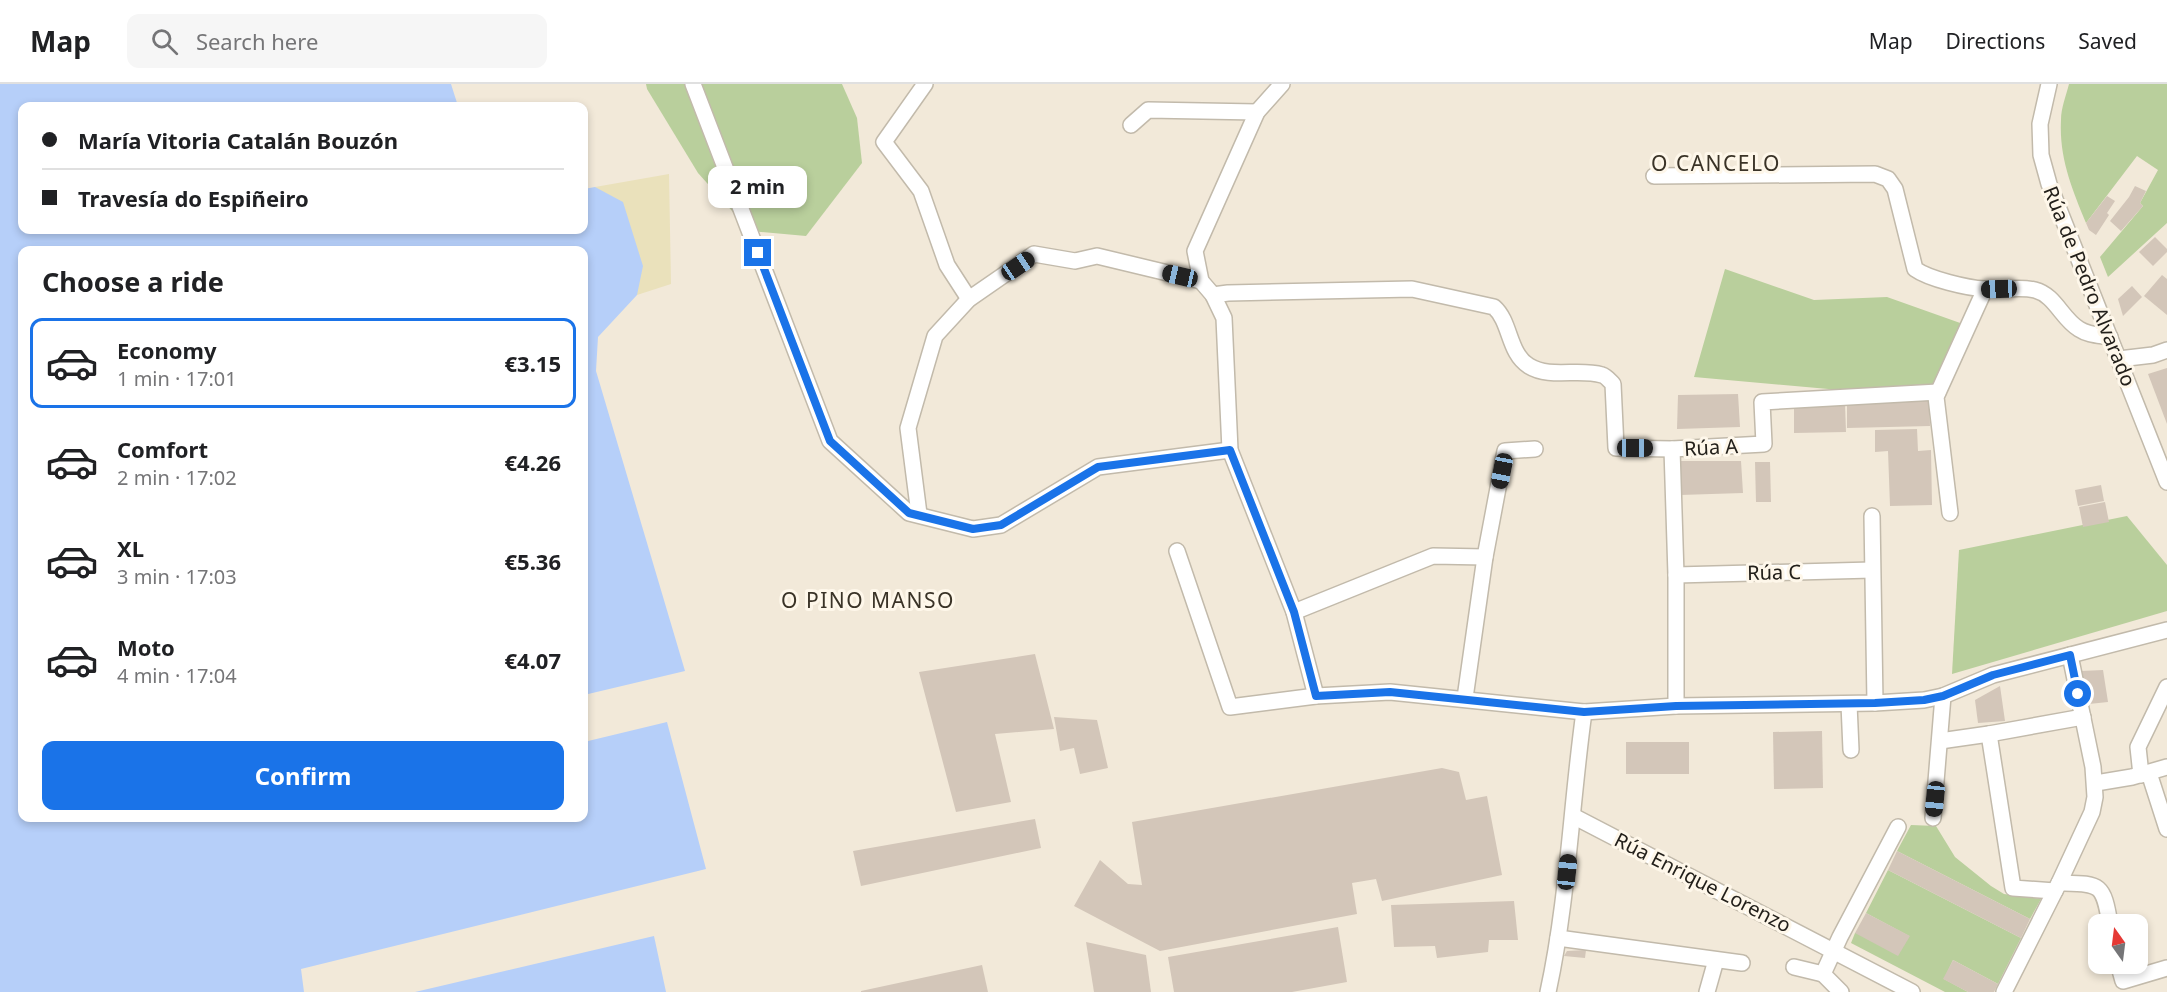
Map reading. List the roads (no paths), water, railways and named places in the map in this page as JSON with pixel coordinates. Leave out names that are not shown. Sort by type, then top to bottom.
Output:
[{"type":"street","points":[[693,84],[830,441],[909,513],[973,529],[1001,525],[1098,467],[1230,450]]},
{"type":"street","points":[[925,84],[884,142],[921,191],[948,264],[969,299]]},
{"type":"street","points":[[1282,84],[1257,112],[1195,251],[1201,281],[1213,295],[1224,318],[1230,450],[1294,612],[1316,696]]},
{"type":"street","name":"Rúa de Pedro Alvarado","points":[[2049,84],[2040,124],[2041,155],[2049,184],[2167,483]]},
{"type":"street","points":[[1131,125],[1148,110],[1257,112]]},
{"type":"street","points":[[1654,176],[1875,174],[1888,179],[1894,189],[1915,269],[1924,276],[1985,289],[2037,290],[2048,296],[2068,321],[2079,330],[2110,337]]},
{"type":"street","points":[[919,514],[908,428],[935,336],[969,299],[1034,254],[1075,261],[1097,256],[1201,281]]},
{"type":"street","points":[[1950,513],[1936,396],[1985,289]]},
{"type":"street","name":"Rúa A","points":[[1213,295],[1412,290],[1494,307],[1502,314],[1514,347],[1526,364],[1539,371],[1604,375],[1613,384],[1616,448],[1764,444],[1762,402],[1938,392]]},
{"type":"street","points":[[2119,359],[2153,355],[2167,350]]},
{"type":"street","points":[[1672,448],[1676,575],[1676,706]]},
{"type":"street","points":[[1465,698],[1485,557],[1505,451],[1535,449]]},
{"type":"street","points":[[1872,516],[1875,703]]},
{"type":"street","points":[[1177,551],[1230,707],[1316,696],[1390,692],[1584,712],[1676,706],[1849,704],[1924,700],[1943,696],[1993,675],[2167,630]]},
{"type":"street","points":[[1294,612],[1433,556],[1485,557]]},
{"type":"street","name":"Rúa C","points":[[1676,575],[1872,570]]},
{"type":"street","points":[[2004,992],[2092,812],[2096,783],[2070,655]]},
{"type":"street","points":[[2167,687],[2138,747],[2145,774],[2167,829]]},
{"type":"street","points":[[1932,818],[1943,696]]},
{"type":"street","points":[[1849,704],[1851,750]]},
{"type":"street","points":[[1548,992],[1558,938],[1573,816],[1575,774],[1584,712]]},
{"type":"street","points":[[1940,741],[2083,717]]},
{"type":"street","points":[[1989,734],[2013,888],[2085,884],[2097,887],[2103,892],[2108,914]]},
{"type":"street","points":[[2096,783],[2145,774],[2167,767]]},
{"type":"street","name":"Rúa Enrique Lorenzo","points":[[1573,816],[1912,992]]},
{"type":"street","points":[[1823,974],[1833,950],[1898,827]]},
{"type":"street","points":[[1558,938],[1742,963]]},
{"type":"street","points":[[1707,992],[1716,960]]},
{"type":"street","points":[[1794,967],[1823,974],[1840,992]]},
{"type":"street","points":[[2148,974],[2167,968]]},
{"type":"street","points":[[2121,974],[2123,981],[2147,974]]},
{"type":"water","points":[[0,84],[451,84],[457,102],[18,102],[18,234],[588,234],[588,188],[595,187],[623,202],[643,266],[637,295],[598,337],[596,371],[685,671],[588,694],[588,246],[18,246],[18,822],[588,822],[588,741],[667,722],[706,869],[301,969],[304,992],[0,992]]},
{"type":"water","points":[[654,936],[666,992],[415,992]]},
{"type":"district","name":"O CANCELO","points":[[1716,163]]},
{"type":"district","name":"O PINO MANSO","points":[[868,600]]}]
